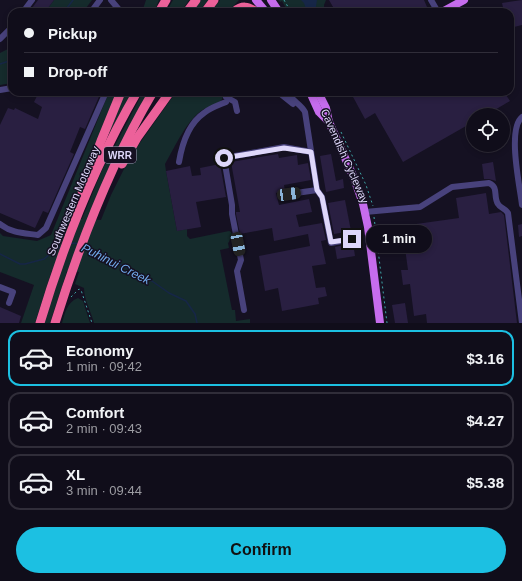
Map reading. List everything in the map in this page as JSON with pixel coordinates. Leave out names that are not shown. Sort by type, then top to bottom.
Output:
[{"type":"highway","points":[[239,8],[249,8]]},
{"type":"highway","points":[[75,219],[88,175],[119,96]]},
{"type":"highway","name":"Southwestern Motorway","points":[[40,323],[75,219],[109,145],[135,96]]},
{"type":"highway","name":"WRR","points":[[55,323],[72,272],[112,173],[152,96]]},
{"type":"highway","points":[[92,220],[137,138],[167,96]]},
{"type":"main road","points":[[256,0],[263,8]]},
{"type":"main road","points":[[449,8],[464,0]]},
{"type":"main road","points":[[312,96],[319,112],[329,122]]},
{"type":"main road","points":[[320,96],[326,108],[329,122],[354,178],[363,204],[380,323]]},
{"type":"street","points":[[111,0],[118,8]]},
{"type":"street","points":[[0,40],[8,31]]},
{"type":"street","points":[[0,224],[7,230],[13,232],[38,235],[46,228],[104,96]]},
{"type":"street","points":[[281,96],[301,110],[306,137],[309,140]]},
{"type":"street","points":[[290,96],[303,108],[305,112],[317,190],[322,197],[331,242],[352,239]]},
{"type":"street","points":[[179,162],[185,140],[196,119],[226,99],[235,102],[237,111]]},
{"type":"street","points":[[522,117],[518,120],[514,147],[522,205]]},
{"type":"street","points":[[244,310],[237,271],[241,260],[232,214],[232,205],[224,158],[284,148],[311,152]]},
{"type":"street","points":[[365,212],[420,207],[452,187],[493,185],[495,188],[497,202],[508,212],[522,323]]},
{"type":"street","points":[[289,194],[317,190]]},
{"type":"street","points":[[0,287],[13,292],[9,303]]},
{"type":"path","points":[[68,300],[79,289],[81,290],[92,323]]},
{"type":"green space","points":[[54,0],[92,0],[86,8],[48,8]]},
{"type":"green space","points":[[146,0],[159,0],[156,8],[143,8]]},
{"type":"green space","points":[[173,0],[189,0],[184,8],[168,8]]},
{"type":"green space","points":[[201,0],[208,0],[202,8],[195,8]]},
{"type":"green space","points":[[220,0],[239,0],[232,8],[214,8]]},
{"type":"green space","points":[[278,0],[326,0],[324,8],[286,8],[282,1],[280,2]]},
{"type":"green space","points":[[8,49],[8,84],[0,85],[0,53]]},
{"type":"green space","points":[[107,96],[115,96],[69,218],[82,219],[102,170],[141,96],[147,96],[88,219],[101,220],[111,195],[130,157],[173,96],[223,97],[221,101],[204,109],[192,119],[165,164],[177,231],[187,229],[187,236],[190,239],[229,231],[231,232],[232,234],[228,243],[229,248],[220,250],[232,310],[235,310],[236,321],[250,319],[250,323],[94,323],[86,301],[84,288],[75,284],[79,272],[67,271],[50,323],[44,323],[61,271],[52,270],[35,323],[21,323],[34,285],[0,272],[0,233],[3,236],[37,241],[51,235]]},
{"type":"green space","points":[[122,96],[130,96],[110,132],[107,131]]},
{"type":"green space","points":[[78,298],[83,301],[90,323],[62,323],[69,305]]},
{"type":"water","points":[[301,0],[317,0],[316,8],[306,8]]},
{"type":"building","points":[[38,0],[54,0],[48,8],[32,8]]},
{"type":"building","points":[[329,0],[424,0],[427,7],[425,8],[334,8]]},
{"type":"building","points":[[522,0],[522,25],[514,27],[514,8],[503,8],[502,3]]},
{"type":"building","points":[[37,96],[99,96],[85,129],[80,127],[70,152],[74,154],[48,213],[43,211],[35,228],[0,213],[0,125],[8,108],[14,110],[15,108],[38,119],[42,107],[34,102]]},
{"type":"building","points":[[353,96],[507,96],[510,101],[498,108],[466,108],[466,126],[403,162],[375,113],[365,119]]},
{"type":"building","points":[[278,154],[279,158],[297,155],[298,165],[308,163],[311,180],[284,185],[285,191],[276,193],[279,205],[309,199],[312,212],[296,215],[299,227],[322,223],[326,240],[321,241],[326,264],[312,266],[316,288],[325,287],[327,296],[318,298],[319,304],[282,311],[278,288],[265,291],[259,256],[310,246],[308,234],[274,241],[272,228],[240,234],[236,212],[240,212],[231,162]]},
{"type":"building","points":[[331,154],[336,181],[343,179],[344,188],[326,192],[320,156]]},
{"type":"building","points":[[493,162],[496,181],[484,179],[482,164]]},
{"type":"building","points":[[220,164],[226,197],[196,202],[201,227],[177,231],[166,171],[190,166],[192,176],[201,175],[200,168]]},
{"type":"building","points":[[486,193],[489,214],[501,212],[504,215],[517,323],[427,323],[426,314],[414,316],[410,284],[403,285],[401,270],[408,270],[402,226],[459,218],[456,198]]},
{"type":"building","points":[[345,200],[351,231],[334,234],[328,203]]},
{"type":"building","points":[[522,224],[522,236],[519,237],[518,225]]},
{"type":"building","points":[[353,243],[355,256],[337,259],[335,247]]},
{"type":"building","points":[[405,303],[408,323],[395,323],[392,305]]},
{"type":"building","points":[[0,307],[21,316],[19,323],[0,323]]},
{"type":"waterway","name":"Puhinui Creek","points":[[67,8],[73,0]]},
{"type":"waterway","name":"Puhinui Creek","points":[[0,64],[8,61]]},
{"type":"waterway","name":"Puhinui Creek","points":[[70,244],[78,244]]},
{"type":"waterway","name":"Puhinui Creek","points":[[85,246],[152,281],[169,293],[186,301],[195,314],[197,323]]},
{"type":"waterway","name":"Puhinui Creek","points":[[0,254],[20,264],[25,264],[44,259],[57,248],[62,247]]},
{"type":"route","points":[[224,158],[284,148],[311,152],[317,190],[322,197],[331,242],[352,239]]}]
